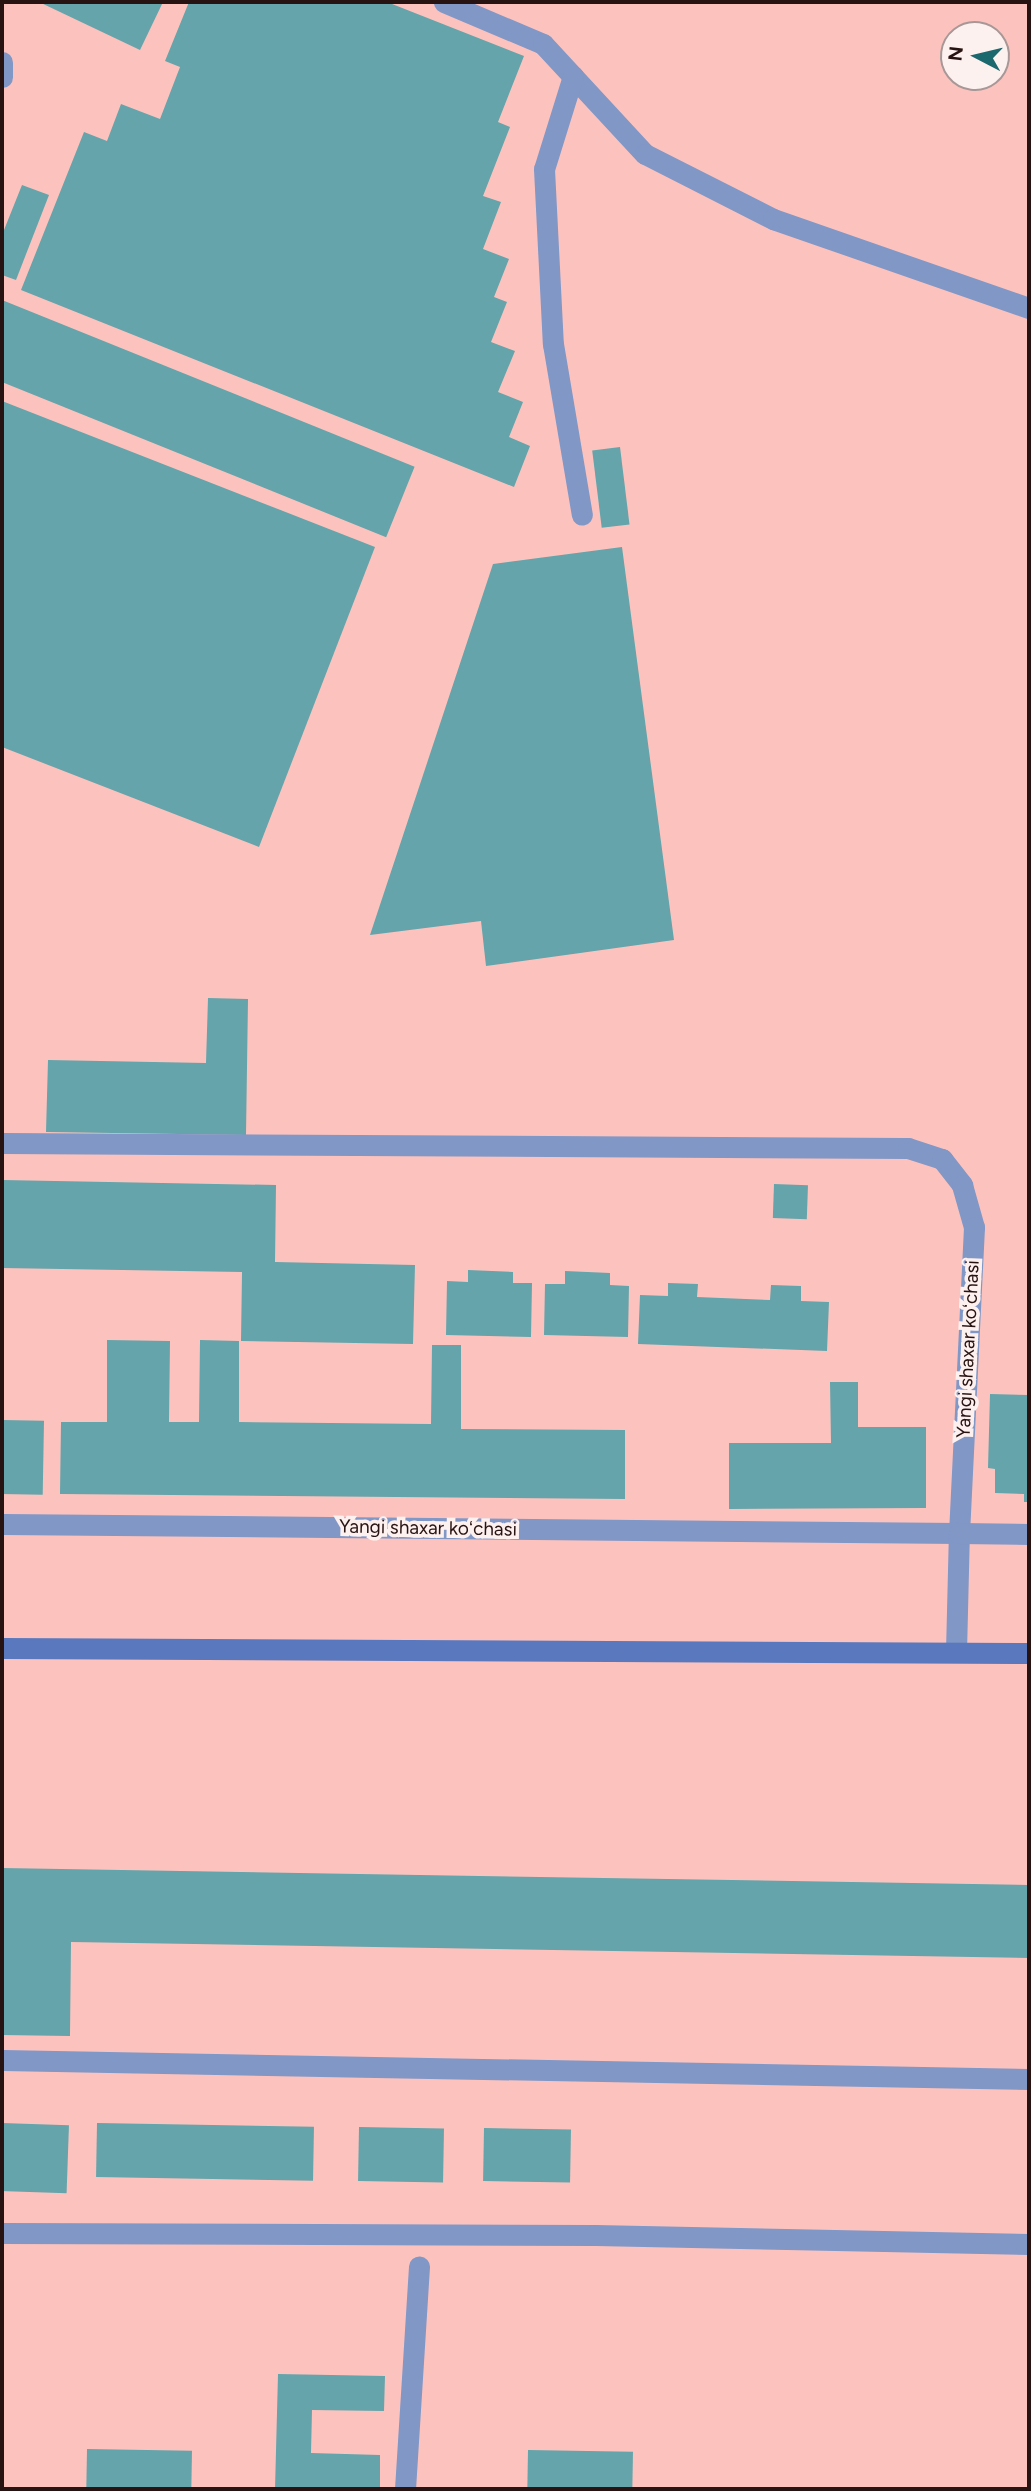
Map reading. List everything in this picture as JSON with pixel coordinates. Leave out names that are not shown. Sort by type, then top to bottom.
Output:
[{"type":"main road","points":[[2,1648],[1029,1653]]},
{"type":"street","points":[[444,2],[543,44],[645,154],[761,214],[1029,308]]},
{"type":"street","points":[[2,62],[2,77]]},
{"type":"street","points":[[573,76],[544,169],[553,344],[582,515]]},
{"type":"street","name":"Yangi shaxar koʻchasi","points":[[2,1143],[908,1148],[942,1159],[962,1185],[974,1227],[959,1533],[2,1524]]},
{"type":"street","points":[[956,1652],[959,1533],[1029,1534]]},
{"type":"street","points":[[2,2060],[1029,2079]]},
{"type":"street","points":[[2,2233],[581,2235],[1029,2244]]},
{"type":"street","points":[[405,2489],[419,2266]]},
{"type":"building","points":[[39,2],[163,2],[140,50]]},
{"type":"building","points":[[189,2],[387,2],[524,56],[498,122],[510,127],[483,196],[501,202],[483,249],[509,259],[494,297],[507,302],[491,342],[515,351],[498,392],[523,402],[509,437],[530,446],[514,487],[21,290],[84,132],[107,141],[121,104],[160,119],[180,67],[165,61]]},
{"type":"building","points":[[22,185],[49,195],[16,280],[2,275],[2,235]]},
{"type":"building","points":[[2,300],[415,467],[386,537],[2,382]]},
{"type":"building","points":[[2,401],[375,547],[259,847],[2,747]]},
{"type":"building","points":[[620,447],[630,524],[602,528],[592,450]]},
{"type":"building","points":[[622,547],[674,940],[486,966],[481,921],[370,935],[493,564]]},
{"type":"building","points":[[208,998],[248,999],[246,1135],[46,1132],[48,1060],[206,1063]]},
{"type":"building","points":[[2,1180],[276,1185],[275,1262],[415,1265],[413,1344],[241,1341],[242,1272],[2,1268]]},
{"type":"building","points":[[774,1184],[808,1185],[807,1219],[773,1218]]},
{"type":"building","points":[[468,1270],[513,1272],[513,1283],[532,1283],[531,1337],[446,1335],[447,1281],[468,1282]]},
{"type":"building","points":[[565,1271],[610,1273],[610,1285],[629,1286],[628,1337],[544,1335],[545,1284],[565,1284]]},
{"type":"building","points":[[668,1283],[698,1284],[697,1297],[770,1300],[771,1285],[801,1286],[801,1301],[829,1302],[827,1351],[638,1344],[640,1295],[668,1296]]},
{"type":"building","points":[[107,1340],[170,1341],[169,1422],[199,1422],[200,1340],[239,1341],[239,1422],[431,1424],[432,1345],[461,1345],[461,1429],[625,1430],[625,1499],[60,1494],[61,1422],[107,1422]]},
{"type":"building","points":[[830,1382],[858,1382],[858,1427],[926,1427],[926,1508],[729,1509],[729,1443],[831,1443]]},
{"type":"building","points":[[990,1394],[1029,1395],[1029,1502],[1024,1502],[1024,1494],[995,1493],[995,1469],[988,1468]]},
{"type":"building","points":[[2,1420],[44,1421],[43,1495],[2,1494]]},
{"type":"building","points":[[2,1868],[1029,1885],[1029,1958],[71,1942],[70,2036],[2,2035]]},
{"type":"building","points":[[2,2123],[69,2125],[67,2193],[2,2191]]},
{"type":"building","points":[[97,2123],[314,2127],[313,2181],[96,2177]]},
{"type":"building","points":[[359,2127],[444,2128],[443,2182],[358,2181]]},
{"type":"building","points":[[484,2128],[571,2130],[570,2183],[483,2181]]},
{"type":"building","points":[[278,2374],[385,2376],[384,2411],[312,2410],[311,2453],[380,2455],[380,2489],[275,2489]]},
{"type":"building","points":[[87,2449],[192,2451],[191,2489],[86,2489]]},
{"type":"building","points":[[528,2450],[633,2452],[632,2489],[527,2489]]}]
